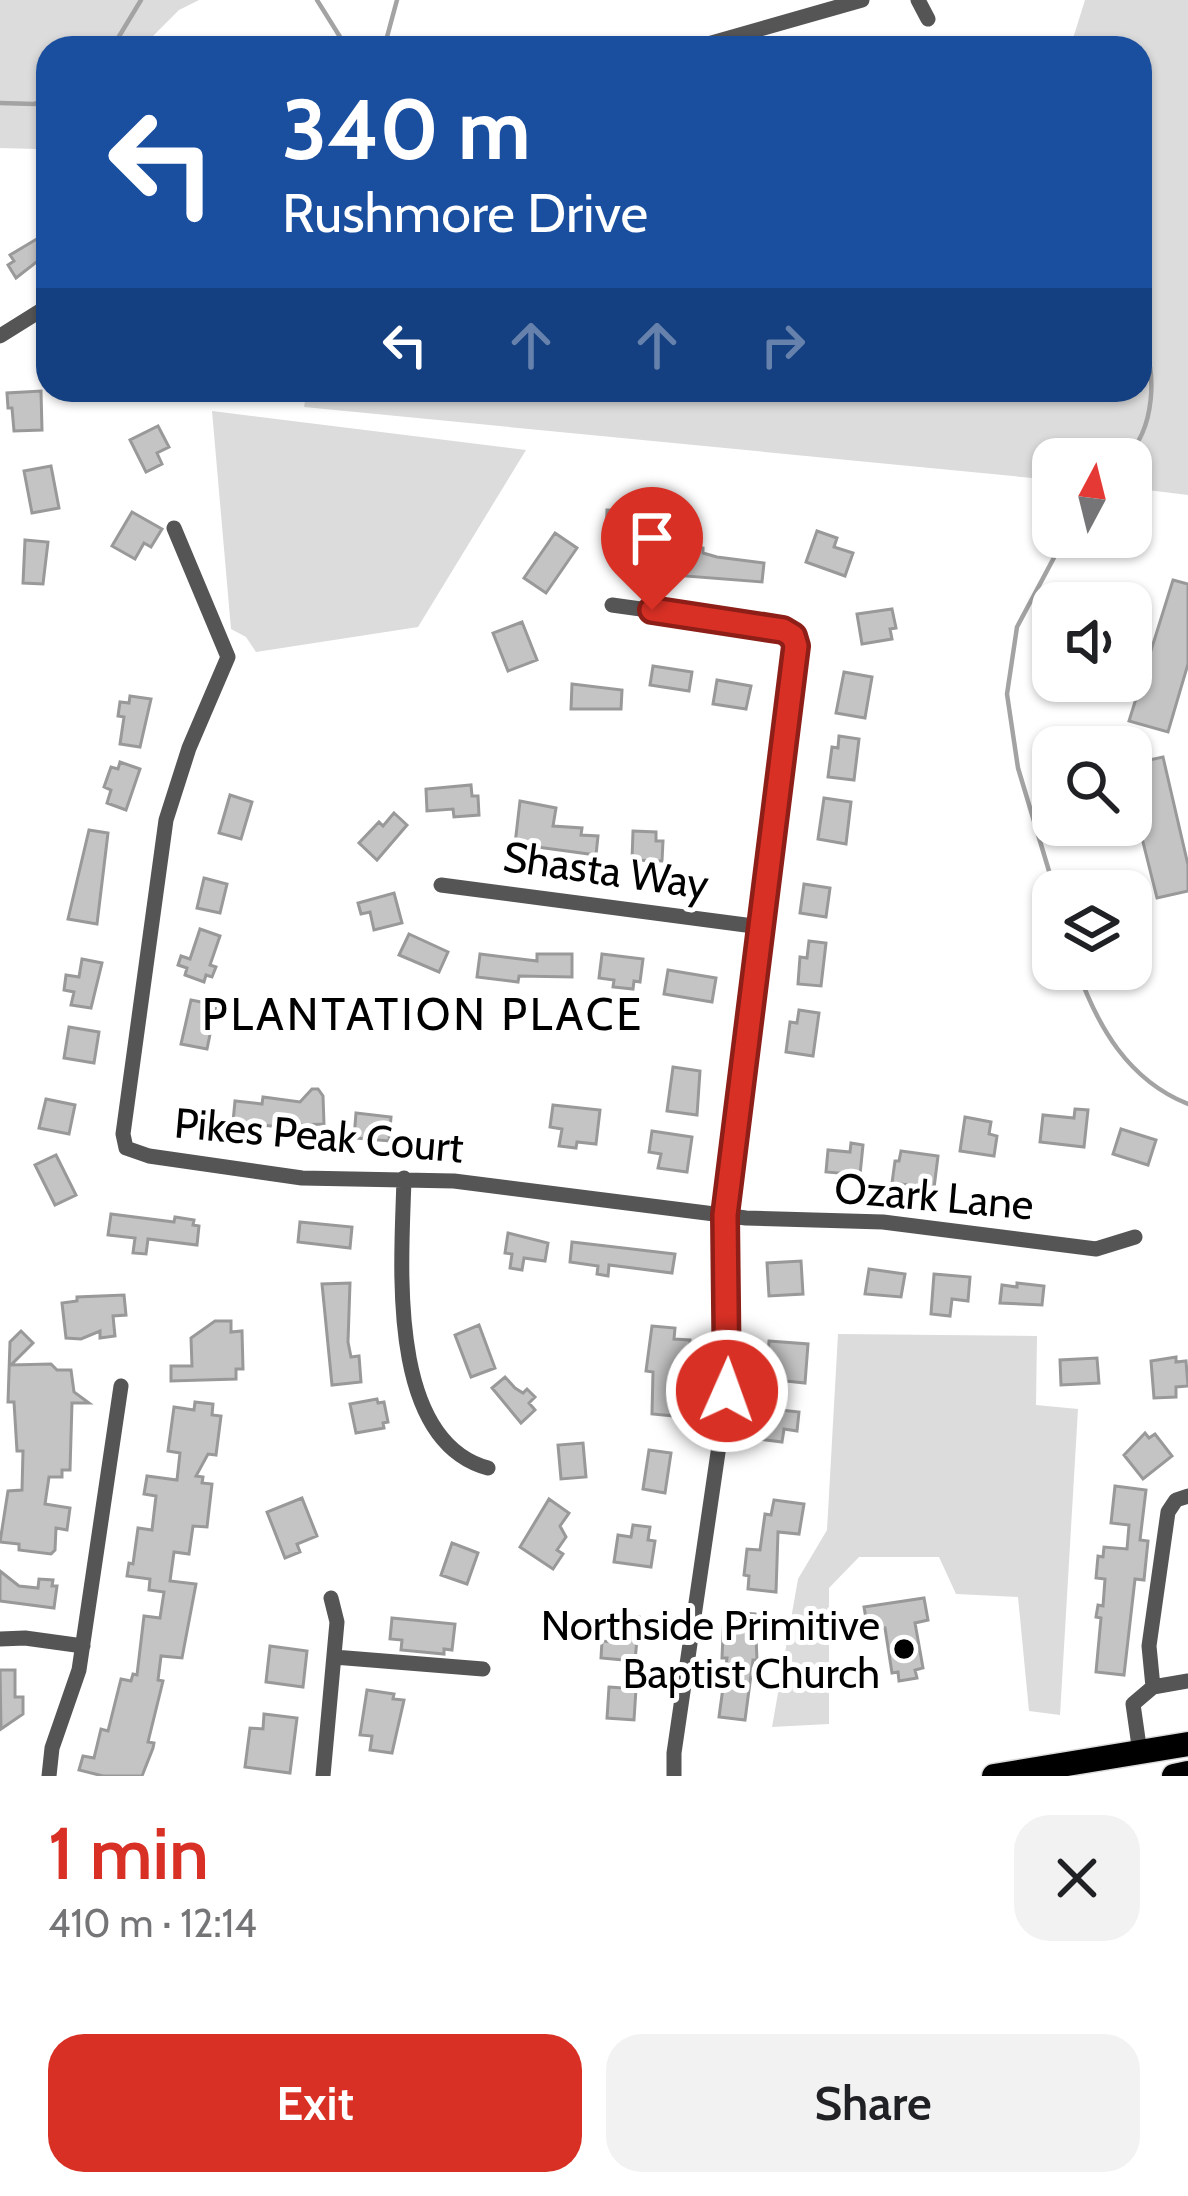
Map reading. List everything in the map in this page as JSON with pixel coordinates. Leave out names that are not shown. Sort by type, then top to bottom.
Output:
[{"type":"highway","points":[[994,1776],[1188,1744]]},
{"type":"highway","points":[[1174,1776],[1188,1773]]},
{"type":"street","points":[[736,36],[862,0]]},
{"type":"street","points":[[918,0],[928,19]]},
{"type":"street","points":[[0,336],[36,314]]},
{"type":"street","name":"Pikes Peak Court","points":[[174,528],[228,657],[189,748],[166,820],[123,1134],[126,1148],[149,1156],[302,1178],[404,1178],[725,1215]]},
{"type":"street","points":[[612,605],[770,627],[793,636],[797,658],[725,1215],[727,1391],[674,1776]]},
{"type":"street","name":"Shasta Way","points":[[441,885],[761,927]]},
{"type":"street","points":[[404,1178],[402,1317],[410,1370],[432,1420],[455,1453],[488,1468]]},
{"type":"street","name":"Ozark Lane","points":[[725,1215],[883,1222],[1096,1249],[1135,1237]]},
{"type":"street","points":[[49,1776],[52,1748],[74,1689],[83,1646],[121,1386]]},
{"type":"street","points":[[1154,1687],[1149,1646],[1168,1512],[1176,1500],[1188,1496]]},
{"type":"street","points":[[324,1774],[338,1622],[331,1598]]},
{"type":"street","points":[[0,1639],[26,1637],[83,1646]]},
{"type":"street","points":[[334,1657],[483,1669]]},
{"type":"street","points":[[1140,1753],[1132,1704],[1154,1687],[1188,1681]]},
{"type":"shaded area","points":[[0,0],[199,0],[179,10],[153,36],[36,36],[36,149],[0,148]]},
{"type":"shaded area","points":[[1085,0],[1188,0],[1188,495],[1152,491],[1152,438],[1032,438],[1032,478],[304,407],[305,402],[1152,402],[1152,36],[1074,36]]},
{"type":"shaded area","points":[[212,411],[526,450],[418,627],[256,652],[246,637],[231,629]]},
{"type":"shaded area","points":[[838,1334],[1037,1336],[1036,1405],[1078,1409],[1060,1715],[1029,1711],[1018,1597],[956,1594],[939,1557],[859,1557],[829,1588],[829,1724],[772,1727],[798,1579],[827,1530]]},
{"type":"building","points":[[36,239],[36,262],[16,278],[8,265],[14,261],[10,255]]},
{"type":"building","points":[[36,391],[42,430],[14,431],[7,393]]},
{"type":"building","points":[[158,426],[169,447],[157,453],[162,464],[146,472],[130,440]]},
{"type":"building","points":[[51,466],[59,508],[32,513],[24,471]]},
{"type":"building","points":[[607,510],[646,512],[645,542],[606,540]]},
{"type":"building","points":[[132,512],[162,529],[151,547],[144,543],[135,559],[112,546]]},
{"type":"building","points":[[817,531],[837,538],[834,547],[853,553],[845,576],[806,562]]},
{"type":"building","points":[[555,533],[577,548],[546,593],[524,578]]},
{"type":"building","points":[[25,540],[48,542],[43,584],[23,583]]},
{"type":"building","points":[[687,546],[703,548],[703,553],[717,557],[764,563],[762,582],[672,575],[675,552],[686,553]]},
{"type":"building","points":[[1173,580],[1188,584],[1188,664],[1168,732],[1129,721],[1135,702],[1152,702],[1152,647]]},
{"type":"building","points":[[892,609],[896,628],[890,629],[892,639],[862,644],[857,614]]},
{"type":"building","points":[[522,622],[537,660],[508,671],[493,633]]},
{"type":"building","points":[[653,666],[692,672],[689,691],[650,685]]},
{"type":"building","points":[[844,672],[872,677],[865,718],[836,713]]},
{"type":"building","points":[[717,680],[751,686],[746,709],[713,704]]},
{"type":"building","points":[[572,684],[622,690],[621,709],[571,709]]},
{"type":"building","points":[[130,696],[151,699],[140,747],[120,744],[124,717],[118,716],[120,702],[129,703]]},
{"type":"building","points":[[839,736],[859,739],[854,780],[828,777],[832,747],[838,748]]},
{"type":"building","points":[[1163,757],[1188,865],[1188,891],[1157,898],[1144,846],[1152,846],[1152,759]]},
{"type":"building","points":[[120,762],[140,769],[126,810],[107,803],[111,790],[104,787],[111,767],[118,769]]},
{"type":"building","points":[[471,785],[472,796],[478,796],[479,815],[454,817],[453,809],[427,811],[426,789]]},
{"type":"building","points":[[230,795],[252,802],[241,839],[219,833]]},
{"type":"building","points":[[824,798],[851,802],[846,844],[818,839]]},
{"type":"building","points":[[520,801],[556,808],[553,826],[582,828],[581,835],[598,836],[596,855],[515,844]]},
{"type":"building","points":[[394,813],[407,825],[377,860],[359,843]]},
{"type":"building","points":[[89,830],[108,833],[97,924],[68,919]]},
{"type":"building","points":[[633,831],[656,832],[656,841],[663,841],[662,861],[632,860]]},
{"type":"building","points":[[204,878],[227,884],[220,913],[197,908]]},
{"type":"building","points":[[804,884],[830,888],[826,917],[800,913]]},
{"type":"building","points":[[394,893],[402,923],[374,930],[370,912],[361,914],[358,903]]},
{"type":"building","points":[[200,929],[220,936],[210,965],[216,967],[204,982],[185,975],[187,968],[178,965],[181,956],[190,959]]},
{"type":"building","points":[[409,934],[448,952],[439,972],[399,955]]},
{"type":"building","points":[[809,941],[826,943],[821,986],[798,984],[800,957],[807,958]]},
{"type":"building","points":[[480,954],[537,961],[537,954],[572,954],[572,977],[519,976],[518,982],[477,977]]},
{"type":"building","points":[[602,954],[643,959],[640,982],[634,981],[633,989],[613,987],[614,980],[599,978]]},
{"type":"building","points":[[82,959],[102,963],[91,1008],[71,1005],[74,992],[64,990],[66,975],[79,977]]},
{"type":"building","points":[[668,970],[716,978],[712,1002],[664,994]]},
{"type":"building","points":[[191,1000],[216,1005],[207,1049],[181,1044]]},
{"type":"building","points":[[799,1010],[819,1013],[813,1056],[786,1052],[790,1022],[797,1023]]},
{"type":"building","points":[[69,1027],[99,1032],[94,1063],[64,1058]]},
{"type":"building","points":[[673,1067],[700,1071],[697,1115],[667,1111]]},
{"type":"building","points":[[312,1089],[323,1096],[324,1124],[233,1122],[235,1101],[262,1104],[263,1097],[300,1102]]},
{"type":"building","points":[[46,1099],[75,1105],[69,1134],[39,1128]]},
{"type":"building","points":[[553,1105],[600,1110],[596,1144],[559,1146],[562,1129],[550,1127]]},
{"type":"building","points":[[1075,1109],[1088,1110],[1084,1147],[1040,1142],[1043,1115],[1074,1118]]},
{"type":"building","points":[[356,1113],[391,1117],[389,1141],[354,1138]]},
{"type":"building","points":[[965,1117],[991,1122],[989,1134],[997,1136],[994,1156],[960,1151]]},
{"type":"building","points":[[1121,1129],[1156,1140],[1148,1165],[1113,1154]]},
{"type":"building","points":[[652,1131],[692,1137],[687,1172],[658,1168],[661,1154],[649,1152]]},
{"type":"building","points":[[851,1143],[863,1145],[860,1175],[826,1172],[828,1150],[850,1152]]},
{"type":"building","points":[[901,1151],[938,1156],[934,1188],[892,1183]]},
{"type":"building","points":[[56,1155],[76,1195],[55,1205],[35,1165]]},
{"type":"building","points":[[111,1214],[194,1220],[193,1225],[199,1226],[197,1245],[148,1239],[146,1254],[133,1253],[135,1238],[108,1235]]},
{"type":"building","points":[[300,1222],[352,1227],[350,1248],[298,1242]]},
{"type":"building","points":[[508,1233],[548,1243],[545,1261],[524,1258],[522,1270],[510,1268],[512,1254],[505,1253]]},
{"type":"building","points":[[572,1242],[675,1254],[672,1273],[609,1265],[608,1276],[597,1274],[598,1266],[570,1262]]},
{"type":"building","points":[[801,1261],[803,1294],[769,1296],[767,1263]]},
{"type":"building","points":[[869,1269],[905,1274],[901,1297],[865,1294]]},
{"type":"building","points":[[934,1274],[970,1277],[968,1301],[952,1299],[950,1316],[931,1314]]},
{"type":"building","points":[[350,1283],[348,1342],[351,1357],[359,1356],[361,1382],[332,1385],[322,1284]]},
{"type":"building","points":[[1017,1283],[1044,1286],[1042,1305],[1000,1303],[1002,1285],[1017,1287]]},
{"type":"building","points":[[124,1295],[126,1315],[113,1316],[115,1336],[100,1338],[100,1331],[81,1339],[66,1338],[62,1303],[77,1301],[77,1297]]},
{"type":"building","points":[[215,1321],[231,1321],[231,1332],[242,1331],[243,1369],[236,1369],[236,1379],[171,1381],[171,1366],[192,1366],[191,1338]]},
{"type":"building","points":[[479,1325],[495,1368],[471,1377],[455,1335]]},
{"type":"building","points":[[652,1326],[675,1328],[674,1339],[690,1340],[689,1357],[684,1357],[685,1417],[652,1414],[653,1372],[646,1371]]},
{"type":"building","points":[[21,1331],[33,1343],[11,1365],[51,1364],[57,1370],[71,1370],[74,1392],[89,1403],[72,1403],[70,1470],[62,1470],[62,1477],[49,1477],[45,1504],[70,1508],[67,1530],[56,1528],[51,1554],[0,1542],[8,1491],[22,1490],[23,1451],[17,1451],[14,1402],[8,1402],[10,1342]]},
{"type":"building","points":[[769,1341],[808,1344],[805,1383],[776,1380],[777,1367],[767,1366]]},
{"type":"building","points":[[1176,1357],[1176,1362],[1186,1361],[1188,1386],[1176,1387],[1176,1397],[1154,1398],[1151,1361]]},
{"type":"building","points":[[1097,1358],[1099,1383],[1061,1385],[1060,1360]]},
{"type":"building","points":[[505,1377],[515,1388],[523,1393],[527,1389],[535,1397],[529,1403],[535,1410],[521,1423],[492,1388]]},
{"type":"building","points":[[195,1402],[213,1404],[212,1415],[221,1416],[216,1455],[208,1454],[196,1476],[212,1484],[207,1527],[193,1526],[189,1554],[174,1552],[170,1581],[196,1584],[182,1658],[161,1656],[158,1680],[163,1681],[148,1742],[154,1743],[142,1776],[103,1776],[79,1770],[83,1756],[94,1758],[101,1729],[108,1731],[121,1679],[131,1681],[137,1675],[144,1616],[160,1618],[164,1592],[149,1590],[150,1579],[127,1576],[129,1563],[133,1564],[138,1528],[152,1530],[156,1496],[144,1494],[147,1476],[177,1480],[180,1453],[168,1451],[174,1407],[194,1410]]},
{"type":"building","points":[[384,1402],[388,1422],[383,1423],[384,1428],[356,1433],[350,1404]]},
{"type":"building","points":[[763,1408],[799,1412],[797,1431],[784,1429],[782,1442],[759,1439]]},
{"type":"building","points":[[1145,1433],[1149,1438],[1155,1434],[1172,1456],[1143,1479],[1124,1455]]},
{"type":"building","points":[[583,1443],[586,1477],[561,1479],[558,1445]]},
{"type":"building","points":[[649,1450],[671,1453],[665,1493],[643,1489]]},
{"type":"building","points":[[1115,1486],[1146,1490],[1140,1540],[1148,1541],[1144,1580],[1135,1579],[1124,1675],[1096,1672],[1101,1618],[1096,1617],[1098,1605],[1103,1606],[1105,1579],[1096,1578],[1098,1556],[1103,1557],[1104,1547],[1127,1549],[1129,1525],[1111,1523]]},
{"type":"building","points":[[302,1498],[317,1536],[297,1544],[300,1552],[285,1558],[267,1512]]},
{"type":"building","points":[[549,1499],[569,1513],[560,1526],[566,1537],[557,1550],[563,1554],[553,1569],[520,1547]]},
{"type":"building","points":[[774,1500],[804,1504],[799,1534],[778,1532],[776,1592],[748,1589],[749,1576],[744,1575],[747,1549],[760,1550],[765,1514],[771,1515]]},
{"type":"building","points":[[633,1525],[650,1527],[648,1540],[655,1541],[651,1567],[614,1562],[618,1535],[631,1537]]},
{"type":"building","points":[[452,1543],[478,1553],[467,1584],[441,1575]]},
{"type":"building","points":[[0,1571],[19,1586],[38,1588],[39,1579],[53,1580],[52,1586],[57,1586],[54,1608],[0,1601]]},
{"type":"building","name":"Northside Primitive Baptist Church","points":[[924,1598],[928,1620],[915,1623],[923,1668],[915,1670],[917,1678],[899,1681],[898,1672],[892,1673],[885,1628],[868,1630],[864,1607]]},
{"type":"building","points":[[724,1612],[755,1614],[757,1660],[753,1660],[745,1720],[719,1717],[727,1658],[722,1658]]},
{"type":"building","points":[[616,1615],[639,1617],[635,1661],[601,1658],[602,1641],[614,1642]]},
{"type":"building","points":[[392,1618],[455,1624],[452,1650],[444,1649],[444,1654],[401,1650],[402,1640],[390,1639]]},
{"type":"building","points":[[270,1646],[307,1651],[303,1687],[266,1682]]},
{"type":"building","points":[[0,1670],[15,1670],[15,1697],[23,1697],[23,1714],[1,1729]]},
{"type":"building","points":[[609,1687],[636,1689],[634,1720],[607,1718]]},
{"type":"building","points":[[367,1690],[404,1700],[392,1753],[370,1750],[372,1736],[360,1735]]},
{"type":"building","points":[[264,1714],[297,1718],[290,1773],[245,1767],[250,1728],[263,1729]]},
{"type":"waterway","points":[[119,36],[141,0]]},
{"type":"waterway","points":[[317,0],[340,36]]},
{"type":"waterway","points":[[387,36],[397,0]]},
{"type":"waterway","points":[[0,103],[36,103]]},
{"type":"waterway","points":[[1140,438],[1150,402]]},
{"type":"waterway","points":[[1049,870],[1018,768],[1007,694],[1017,627],[1054,558]]},
{"type":"waterway","points":[[1086,990],[1106,1031],[1132,1066],[1188,1104]]},
{"type":"place","name":"Northside Primitive Baptist Church","points":[[904,1649]]},
{"type":"district","name":"PLANTATION PLACE","points":[[423,1014]]},
{"type":"route","points":[[652,610],[783,630],[793,636],[796,646],[725,1215],[727,1391]]}]
